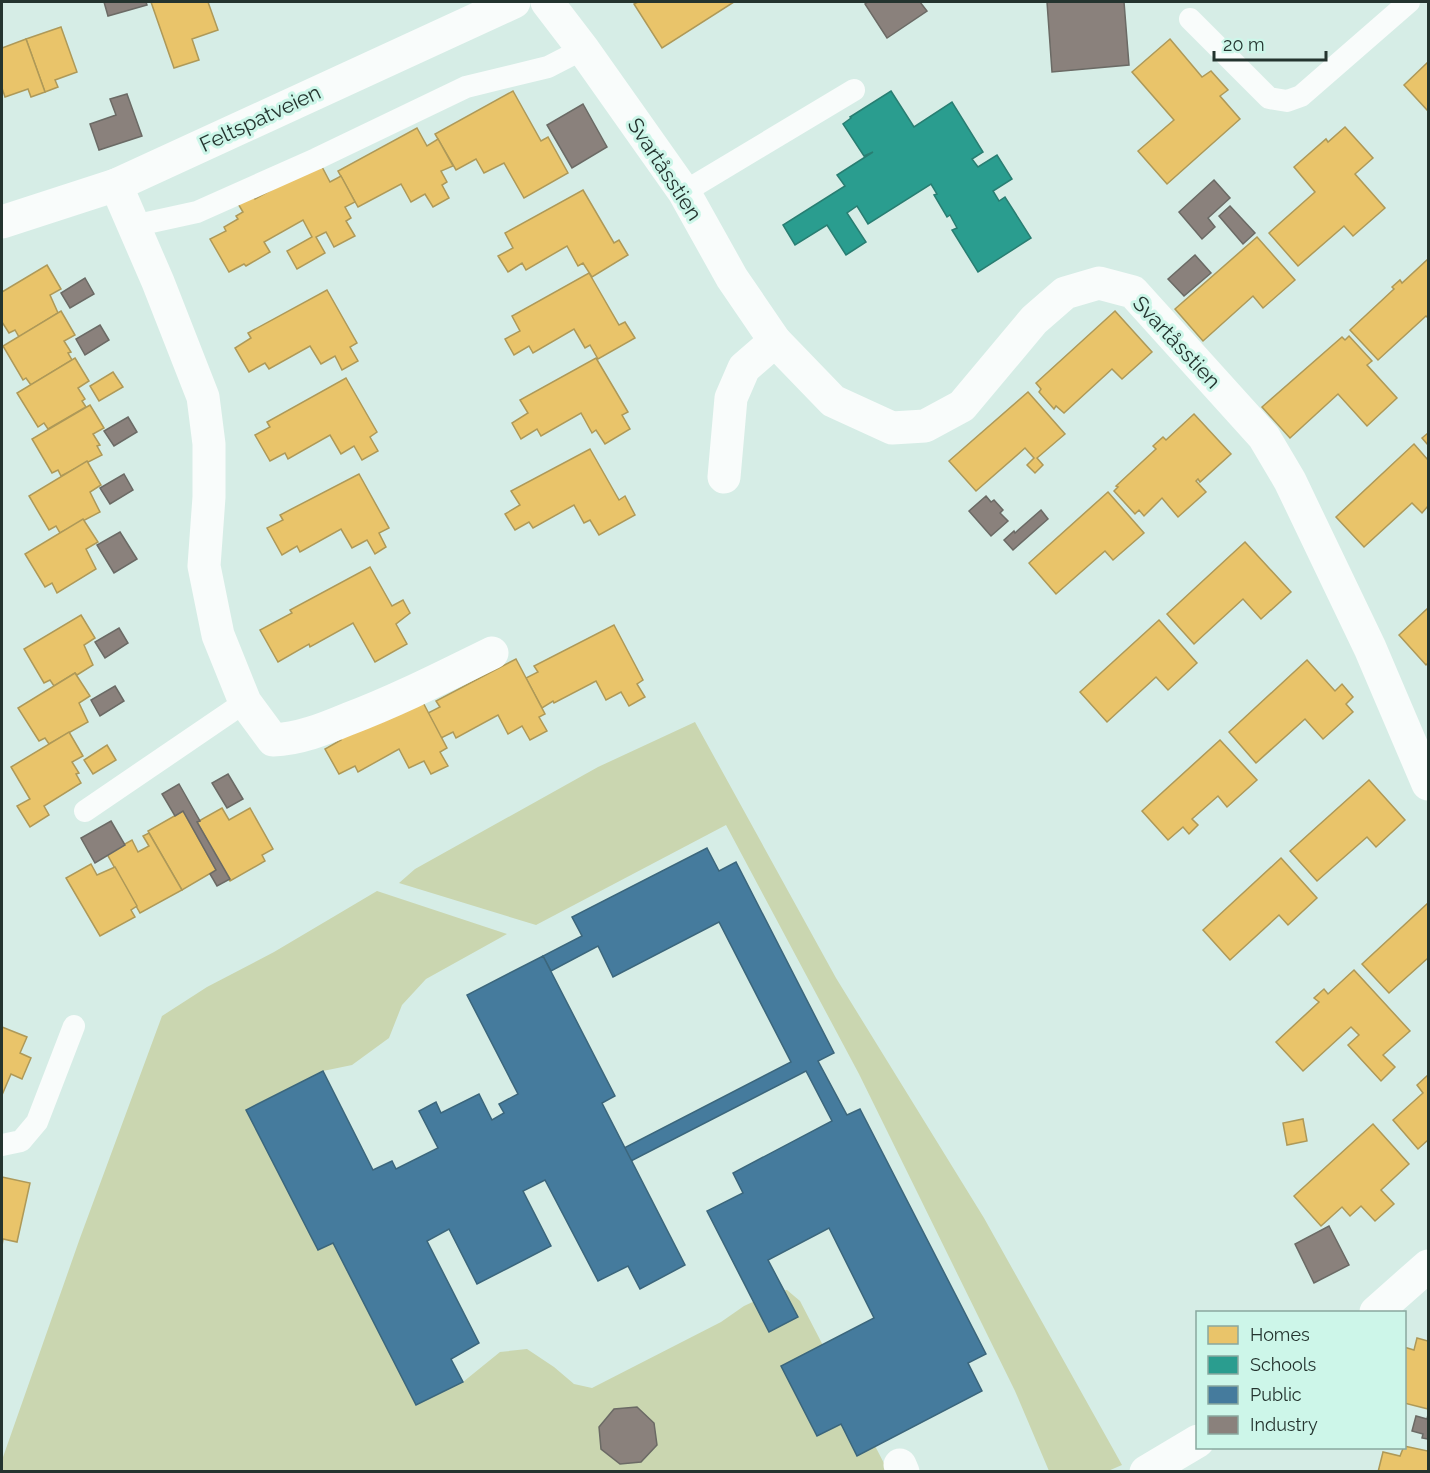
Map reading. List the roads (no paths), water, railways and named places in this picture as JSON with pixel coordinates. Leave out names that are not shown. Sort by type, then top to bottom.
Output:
[{"type":"street","name":"Feltspatveien","points":[[2,222],[116,185],[514,2]]},
{"type":"street","name":"Svartåsstien","points":[[548,2],[684,192],[732,278],[775,341],[833,400],[892,428],[925,426],[962,406],[1034,320],[1065,293],[1099,284],[1133,292],[1264,437],[1290,481],[1365,637],[1428,784]]},
{"type":"street","points":[[116,185],[177,329],[202,397],[209,444],[209,497],[204,566],[218,635],[244,702],[273,740],[290,740],[394,701],[492,652]]},
{"type":"street","points":[[724,477],[731,398],[744,368],[775,341]]},
{"type":"street","points":[[1377,1311],[1428,1266]]},
{"type":"street","points":[[1146,1472],[1196,1442]]},
{"type":"lane","points":[[1190,19],[1269,98],[1287,101],[1301,96],[1409,2]]},
{"type":"lane","points":[[134,226],[197,212],[316,159],[466,87],[548,67],[583,49]]},
{"type":"lane","points":[[684,192],[854,90]]},
{"type":"lane","points":[[85,811],[244,702]]},
{"type":"lane","points":[[2,1145],[21,1141],[37,1122],[74,1026]]}]
